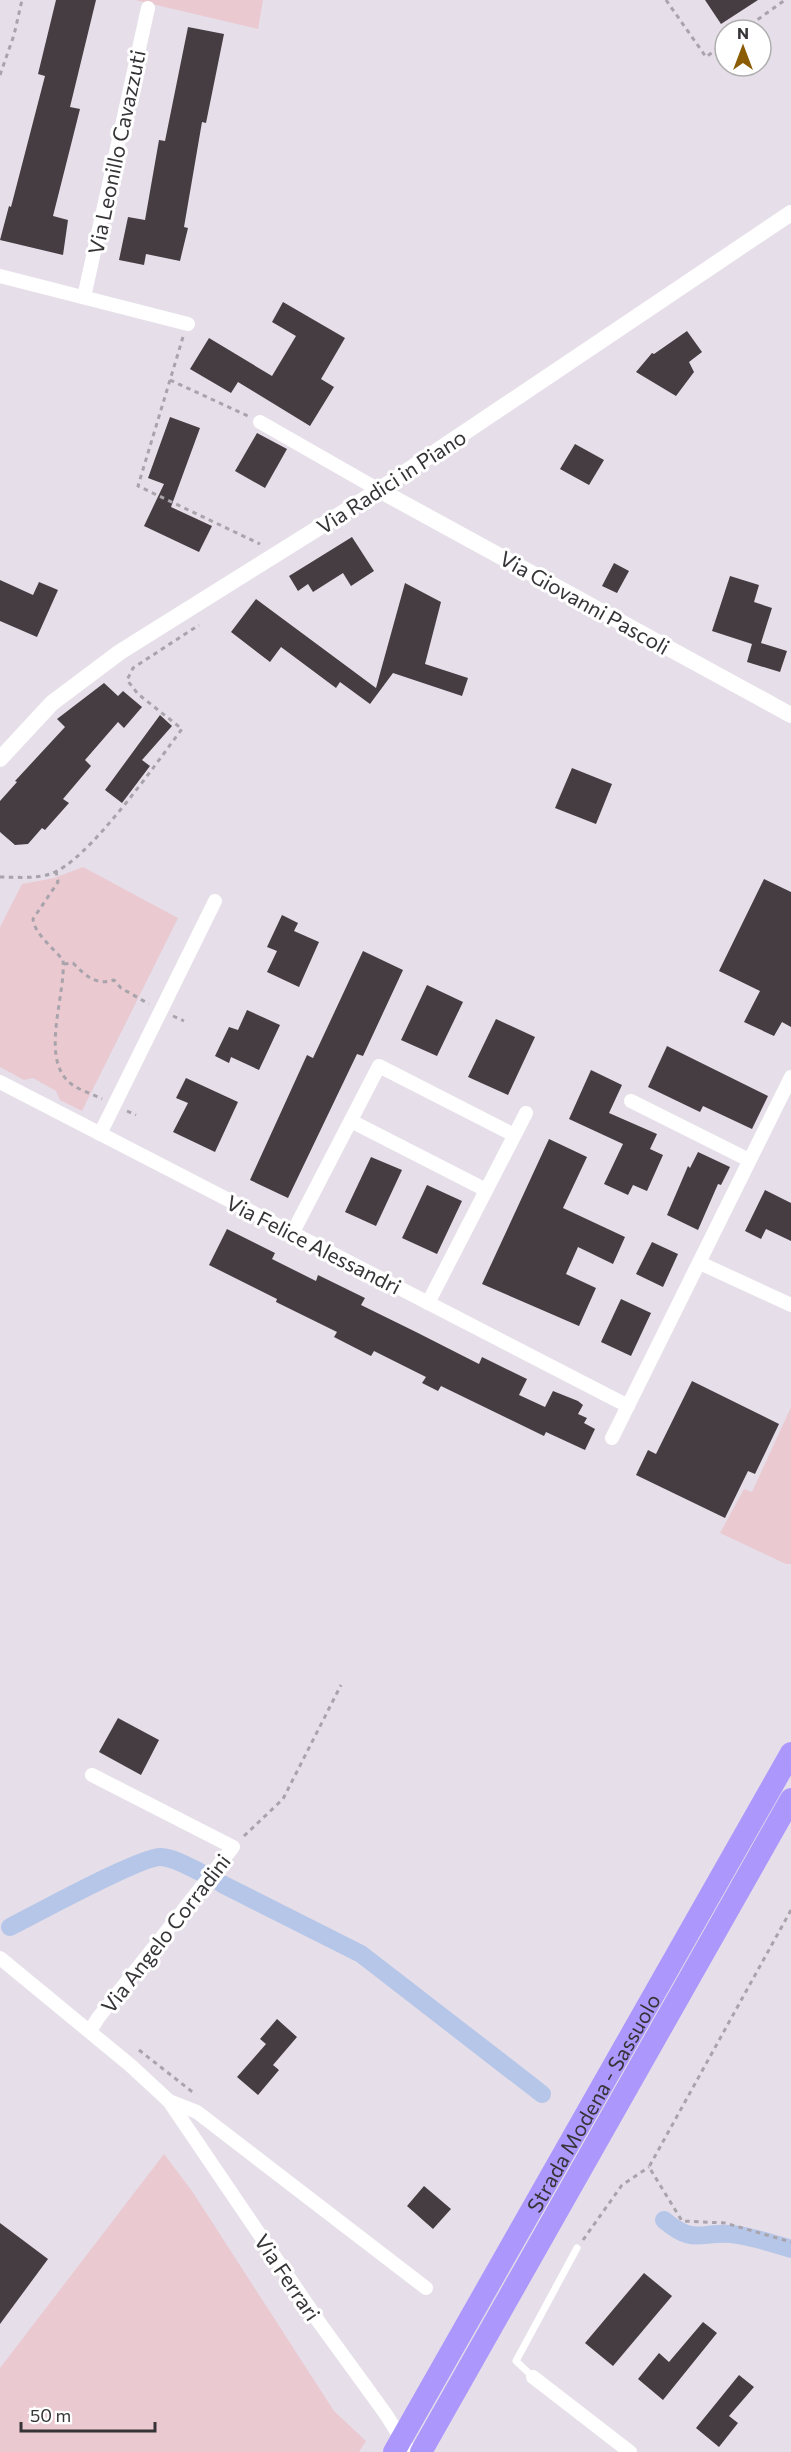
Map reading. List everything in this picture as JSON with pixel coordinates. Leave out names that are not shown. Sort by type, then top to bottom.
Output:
[{"type":"highway","name":"Strada Modena - Sassuolo","points":[[394,2452],[791,1753]]},
{"type":"highway","name":"Strada Modena - Sassuolo","points":[[421,2452],[791,1799]]},
{"type":"street","name":"Via Leonillo Cavazzuti","points":[[84,297],[148,8]]},
{"type":"street","name":"Via Radici in Piano","points":[[0,759],[52,703],[120,652],[379,490],[791,213]]},
{"type":"street","points":[[0,276],[188,324]]},
{"type":"street","points":[[260,422],[379,490]]},
{"type":"street","name":"Via Giovanni Pascoli","points":[[379,490],[791,715]]},
{"type":"street","points":[[100,1134],[214,901]]},
{"type":"street","points":[[292,1234],[379,1066],[514,1135]]},
{"type":"street","points":[[612,1438],[791,1077]]},
{"type":"street","name":"Via Felice Alessandri","points":[[0,1082],[628,1406]]},
{"type":"street","points":[[631,1101],[749,1160]]},
{"type":"street","points":[[428,1303],[526,1113]]},
{"type":"street","points":[[351,1121],[486,1190]]},
{"type":"street","points":[[700,1263],[791,1305]]},
{"type":"street","name":"Via Angelo Corradini","points":[[90,2031],[233,1847],[92,1774]]},
{"type":"street","name":"Via Ferrari","points":[[0,1958],[90,2031],[169,2101],[314,2316],[385,2413],[410,2452]]},
{"type":"street","name":"Via Ferrari","points":[[169,2101],[197,2112],[426,2288]]},
{"type":"street","points":[[533,2376],[630,2452]]},
{"type":"lane","points":[[533,2376],[516,2361],[577,2248]]},
{"type":"path","points":[[0,75],[14,35],[22,0]]},
{"type":"path","points":[[666,0],[706,57],[713,52]]},
{"type":"path","points":[[760,18],[785,0]]},
{"type":"path","points":[[188,324],[138,486],[279,553]]},
{"type":"path","points":[[170,380],[260,422]]},
{"type":"path","points":[[0,877],[51,874],[94,841],[182,729],[128,684],[127,680],[133,668],[204,621]]},
{"type":"path","points":[[56,871],[58,882],[33,919],[34,924],[64,964],[56,1041],[57,1062],[65,1079],[94,1095]]},
{"type":"path","points":[[64,964],[73,963],[89,979],[106,983],[114,980],[141,1000]]},
{"type":"path","points":[[233,1847],[283,1799],[341,1685]]},
{"type":"path","points":[[577,2248],[622,2184],[649,2167],[791,1910]]},
{"type":"path","points":[[649,2167],[682,2222],[725,2223],[791,2242]]},
{"type":"shaded area","points":[[135,0],[263,0],[258,29]]},
{"type":"shaded area","points":[[83,867],[178,918],[82,1111],[60,1100],[56,1091],[33,1078],[24,1080],[0,1067],[0,927],[22,884],[54,878]]},
{"type":"shaded area","points":[[791,1407],[791,1564],[786,1564],[720,1533],[744,1489],[752,1492]]},
{"type":"shaded area","points":[[164,2154],[192,2191],[334,2411],[366,2441],[359,2452],[0,2452],[0,2368]]},
{"type":"building","points":[[56,0],[96,0],[70,107],[80,109],[53,216],[68,220],[63,255],[0,240],[9,206],[11,207],[45,76],[38,74]]},
{"type":"building","points":[[705,0],[758,0],[730,18],[717,18]]},
{"type":"building","points":[[188,27],[224,34],[206,123],[202,122],[184,227],[188,228],[180,261],[146,254],[144,265],[119,260],[128,217],[145,220],[159,140],[165,141]]},
{"type":"building","points":[[283,302],[345,338],[321,379],[334,387],[310,426],[238,382],[231,393],[190,369],[209,338],[272,376],[296,336],[272,322]]},
{"type":"building","points":[[687,331],[702,352],[689,362],[694,372],[676,396],[636,372],[652,353],[654,354]]},
{"type":"building","points":[[170,417],[200,428],[171,507],[212,526],[199,552],[144,526],[164,484],[148,478]]},
{"type":"building","points":[[257,433],[287,449],[265,488],[235,471]]},
{"type":"building","points":[[575,444],[604,460],[589,485],[560,469]]},
{"type":"building","points":[[352,537],[374,571],[351,586],[343,573],[313,592],[308,584],[298,591],[289,576]]},
{"type":"building","points":[[614,563],[629,571],[617,593],[602,586]]},
{"type":"building","points":[[730,576],[759,585],[754,602],[772,608],[761,643],[787,651],[780,672],[747,662],[752,644],[712,631]]},
{"type":"building","points":[[0,580],[33,595],[39,582],[58,590],[37,637],[0,621]]},
{"type":"building","points":[[405,583],[441,602],[425,664],[468,678],[462,696],[393,673],[370,704],[340,682],[336,688],[281,647],[270,662],[231,632],[256,599],[376,688]]},
{"type":"building","points":[[104,683],[118,696],[123,691],[142,707],[124,728],[118,722],[85,760],[91,766],[63,799],[69,803],[45,830],[42,828],[28,844],[15,845],[0,832],[0,801],[17,782],[15,781],[65,727],[57,719]]},
{"type":"building","points":[[160,715],[172,726],[142,760],[150,766],[122,803],[105,790]]},
{"type":"building","points":[[572,768],[612,784],[596,824],[555,808]]},
{"type":"building","points":[[764,879],[791,892],[791,1027],[782,1022],[774,1036],[744,1022],[760,991],[719,971]]},
{"type":"building","points":[[282,915],[298,923],[294,931],[319,942],[299,987],[267,972],[277,951],[267,947]]},
{"type":"building","points":[[363,951],[403,970],[363,1056],[357,1054],[288,1198],[250,1180],[307,1055],[313,1058]]},
{"type":"building","points":[[427,985],[463,1002],[437,1056],[401,1040]]},
{"type":"building","points":[[247,1010],[280,1025],[259,1070],[231,1057],[229,1063],[215,1056],[229,1027],[238,1030]]},
{"type":"building","points":[[496,1019],[535,1037],[508,1095],[468,1077]]},
{"type":"building","points":[[667,1046],[768,1096],[752,1129],[703,1106],[700,1112],[648,1087]]},
{"type":"building","points":[[591,1070],[622,1085],[609,1113],[657,1134],[650,1149],[663,1155],[647,1191],[633,1185],[628,1195],[604,1184],[623,1144],[569,1119]]},
{"type":"building","points":[[186,1078],[238,1102],[215,1152],[173,1132],[188,1103],[176,1098]]},
{"type":"building","points":[[549,1139],[587,1157],[563,1208],[625,1237],[613,1264],[578,1247],[566,1274],[596,1288],[579,1326],[482,1284]]},
{"type":"building","points":[[698,1152],[730,1167],[721,1185],[718,1184],[698,1230],[667,1215],[688,1166],[690,1168]]},
{"type":"building","points":[[371,1157],[402,1170],[376,1226],[345,1212]]},
{"type":"building","points":[[427,1185],[462,1201],[437,1254],[402,1238]]},
{"type":"building","points":[[765,1190],[791,1203],[791,1241],[766,1229],[761,1239],[745,1231]]},
{"type":"building","points":[[227,1229],[275,1253],[272,1259],[316,1281],[318,1275],[365,1298],[361,1305],[479,1364],[482,1357],[527,1379],[519,1395],[545,1407],[553,1391],[578,1401],[583,1405],[578,1414],[587,1418],[584,1423],[595,1429],[585,1450],[546,1432],[544,1436],[441,1386],[438,1391],[422,1383],[426,1377],[374,1351],[371,1356],[334,1337],[337,1332],[209,1265]]},
{"type":"building","points":[[652,1242],[678,1254],[663,1287],[636,1274]]},
{"type":"building","points":[[621,1299],[651,1313],[631,1356],[601,1342]]},
{"type":"building","points":[[692,1381],[779,1424],[755,1474],[748,1471],[725,1518],[636,1475],[648,1450],[656,1454]]},
{"type":"building","points":[[118,1718],[159,1740],[141,1775],[99,1752]]},
{"type":"building","points":[[277,2019],[297,2037],[273,2065],[279,2070],[258,2095],[237,2077],[266,2044],[260,2039]]},
{"type":"building","points":[[424,2186],[451,2209],[433,2229],[407,2206]]},
{"type":"building","points":[[0,2223],[48,2259],[0,2324]]},
{"type":"building","points":[[644,2273],[672,2296],[613,2366],[585,2343]]},
{"type":"building","points":[[703,2322],[717,2333],[663,2400],[638,2379],[659,2353],[669,2362]]},
{"type":"building","points":[[739,2375],[754,2387],[729,2416],[738,2423],[719,2447],[696,2428]]},
{"type":"waterway","points":[[10,1927],[111,1875],[150,1859],[161,1857],[172,1859],[204,1874]]},
{"type":"waterway","points":[[222,1884],[361,1954],[542,2094]]},
{"type":"waterway","points":[[664,2220],[674,2228],[690,2235],[739,2235],[791,2249]]}]
